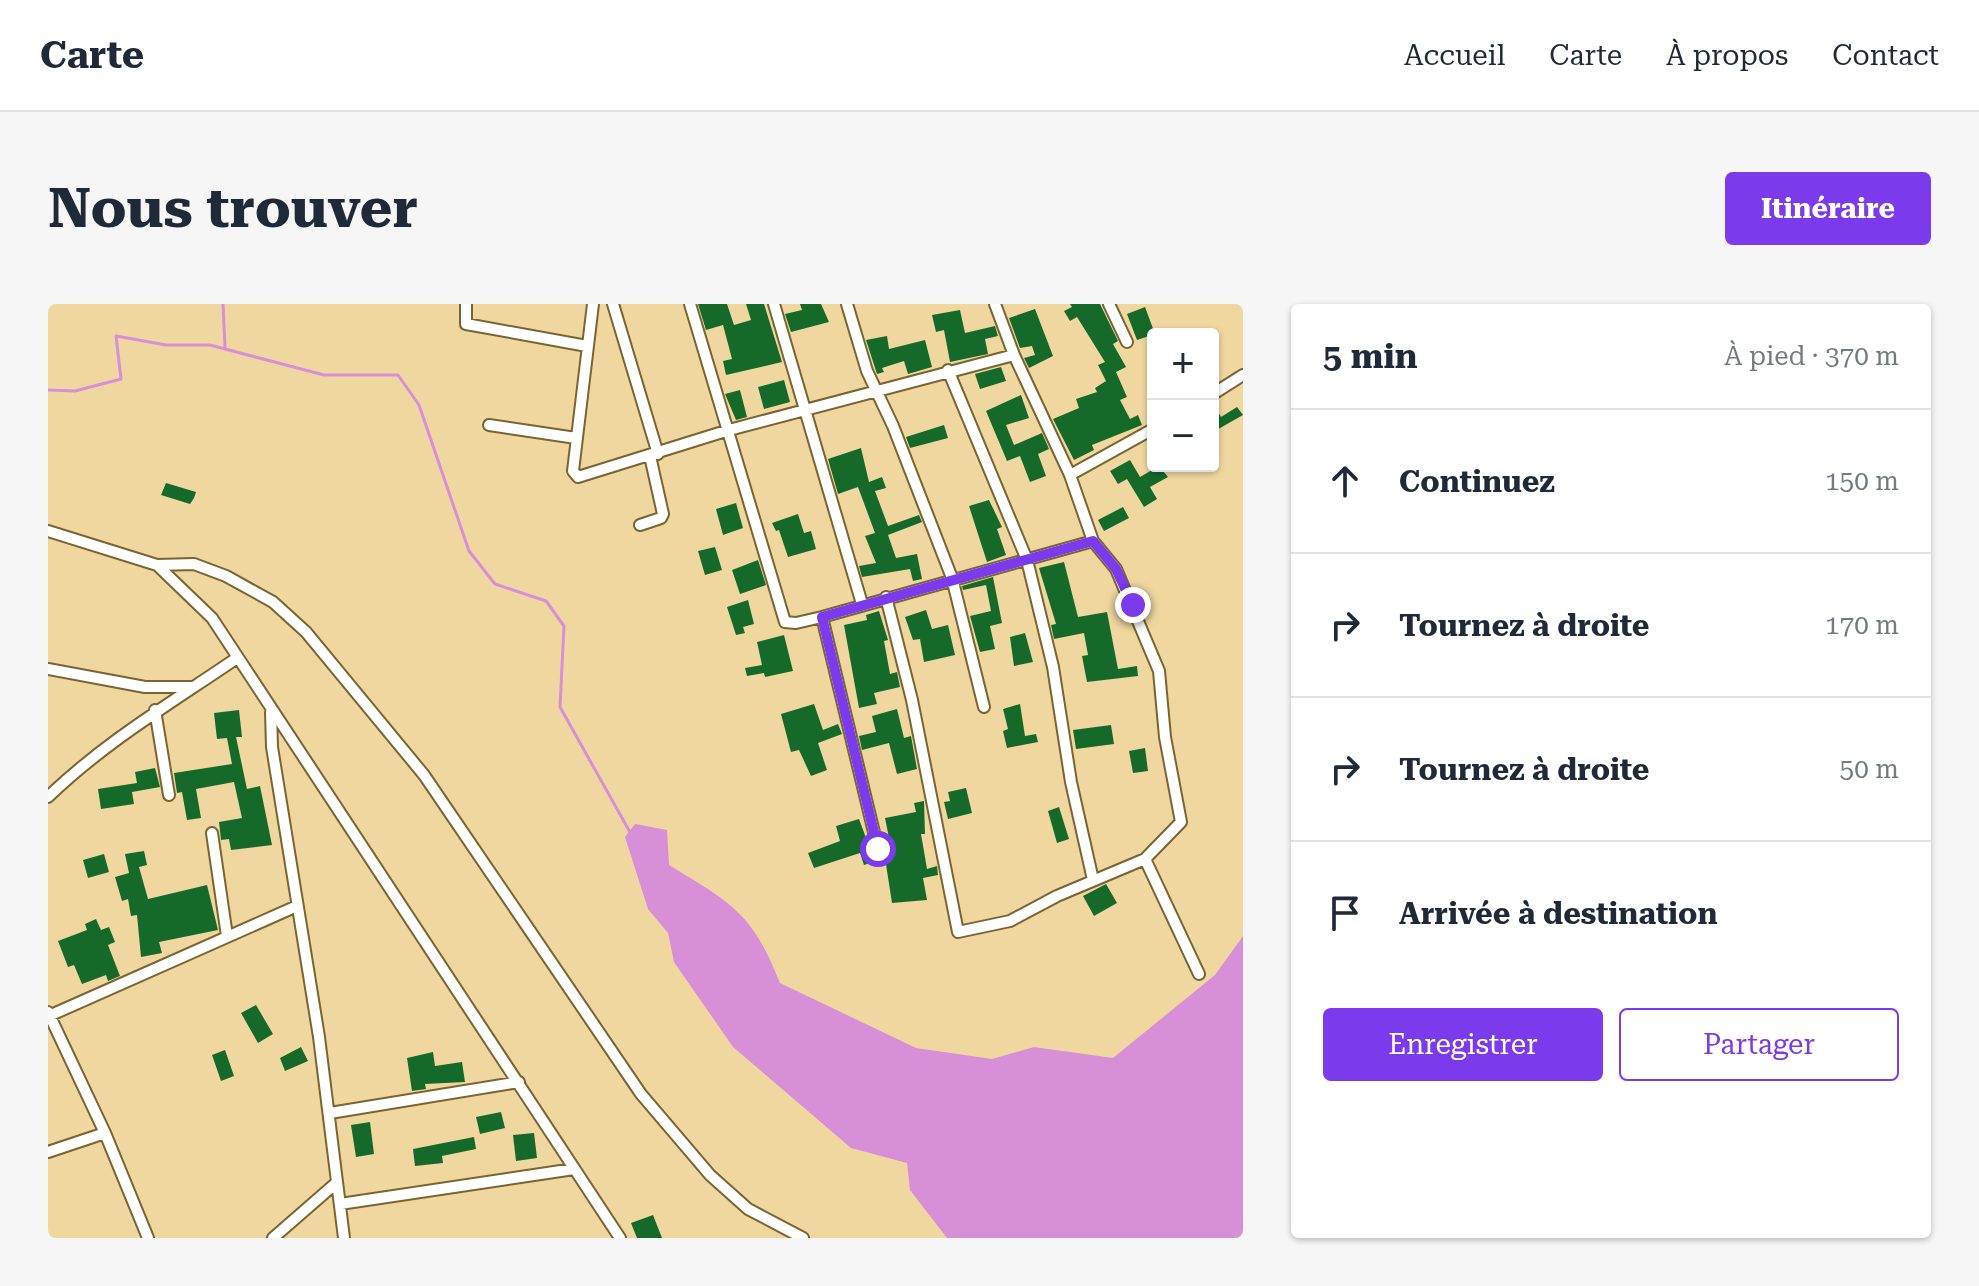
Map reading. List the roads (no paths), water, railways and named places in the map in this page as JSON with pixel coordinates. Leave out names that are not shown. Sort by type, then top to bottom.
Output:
[{"type":"street","points":[[466,304],[466,324],[587,346]]},
{"type":"street","points":[[593,304],[573,471],[578,477],[729,430],[1014,355]]},
{"type":"street","points":[[613,304],[654,455],[663,514],[661,518],[640,525]]},
{"type":"street","points":[[690,304],[785,622],[796,623],[822,617],[952,578],[1093,541]]},
{"type":"street","points":[[774,304],[862,604]]},
{"type":"street","points":[[847,304],[875,392],[893,426],[952,578],[984,707]]},
{"type":"street","points":[[1109,304],[1127,342]]},
{"type":"street","points":[[886,597],[915,712],[958,932],[1010,921],[1093,880],[1145,859],[1181,822],[1165,737],[1159,671],[1116,569],[1093,541],[1070,475],[1014,355],[999,305]]},
{"type":"street","points":[[948,370],[1027,560],[1053,667],[1071,782],[1093,880]]},
{"type":"street","points":[[1219,390],[1243,375]]},
{"type":"street","points":[[489,425],[576,438]]},
{"type":"street","points":[[1070,475],[1147,432]]},
{"type":"street","points":[[48,531],[157,565],[194,564],[226,576],[273,602],[306,632],[424,775],[641,1094],[719,1183],[748,1209],[803,1238]]},
{"type":"street","points":[[157,565],[212,618],[620,1238]]},
{"type":"street","points":[[822,617],[878,849]]},
{"type":"street","points":[[48,797],[84,763],[155,710],[237,658]]},
{"type":"street","points":[[48,669],[145,687],[193,688]]},
{"type":"street","points":[[155,710],[169,795]]},
{"type":"street","points":[[271,710],[272,747],[330,1113],[335,1184],[344,1238]]},
{"type":"street","points":[[212,833],[227,936]]},
{"type":"street","points":[[1145,859],[1199,974]]},
{"type":"street","points":[[148,1238],[105,1133],[49,1014],[297,906]]},
{"type":"street","points":[[330,1113],[519,1082]]},
{"type":"street","points":[[48,1152],[105,1133]]},
{"type":"street","points":[[340,1204],[574,1169]]},
{"type":"street","points":[[273,1238],[335,1184]]},
{"type":"waterway","points":[[223,304],[225,348]]},
{"type":"waterway","points":[[48,390],[75,391],[121,379],[116,336],[166,345],[210,345],[324,375],[398,375],[419,405],[469,551],[495,584],[546,601],[564,626],[560,707],[631,834]]}]
